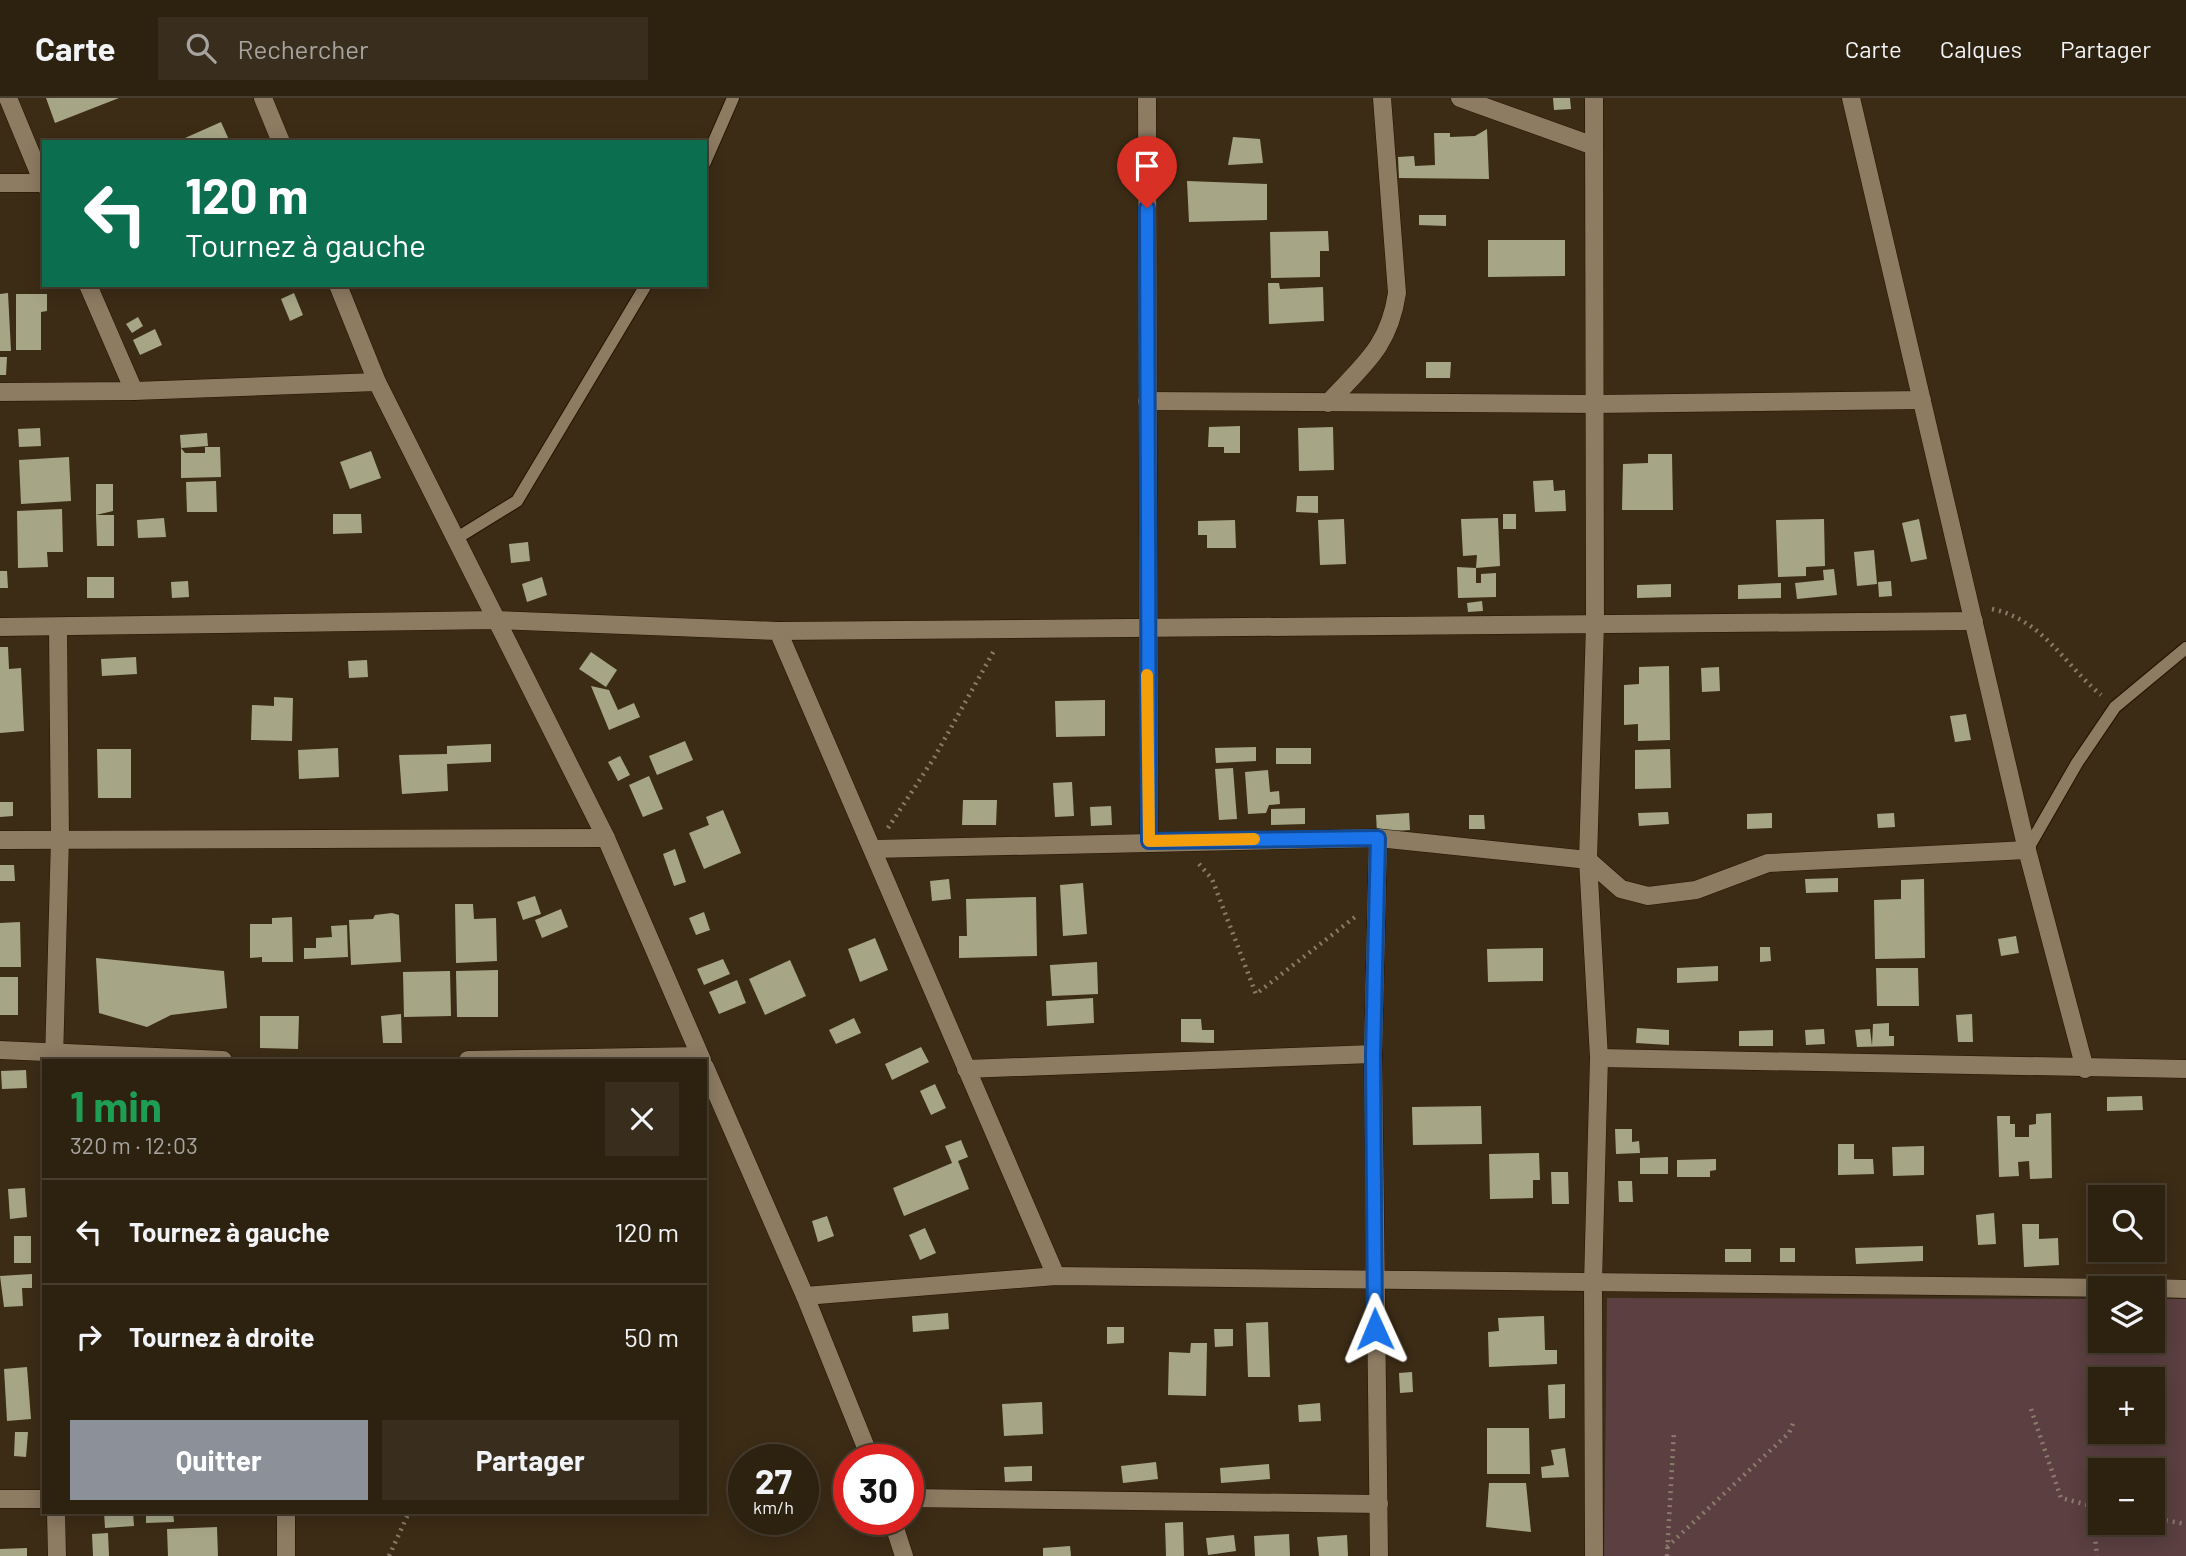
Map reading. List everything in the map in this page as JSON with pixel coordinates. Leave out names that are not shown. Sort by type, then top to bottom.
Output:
[{"type":"street","points":[[8,98],[42,182]]},
{"type":"street","points":[[263,98],[280,140]]},
{"type":"street","points":[[1147,98],[1146,628],[1149,841]]},
{"type":"street","points":[[1328,403],[1378,349],[1393,320],[1397,293],[1382,98]]},
{"type":"street","points":[[1460,98],[1594,146]]},
{"type":"street","points":[[1594,98],[1595,624],[1588,860],[1599,1058],[1593,1283],[1594,1556]]},
{"type":"street","points":[[1851,98],[2027,850],[2085,1069]]},
{"type":"street","points":[[0,183],[42,184]]},
{"type":"street","points":[[89,287],[134,391]]},
{"type":"street","points":[[339,287],[377,382],[606,838],[702,1059]]},
{"type":"street","points":[[0,392],[134,391],[377,382]]},
{"type":"street","points":[[1147,401],[1595,404],[1922,400]]},
{"type":"street","points":[[0,627],[496,620],[778,631],[1005,630],[1595,624],[1971,612]]},
{"type":"street","points":[[54,1057],[60,838],[58,628]]},
{"type":"street","points":[[778,631],[1056,1276]]},
{"type":"street","points":[[0,840],[606,838]]},
{"type":"street","points":[[873,849],[1378,838],[1588,860],[1621,889],[1648,896],[1696,890],[1768,863],[2027,850]]},
{"type":"street","points":[[1378,838],[1373,1054],[1379,1556]]},
{"type":"street","points":[[0,1051],[54,1057],[167,1059]]},
{"type":"street","points":[[966,1069],[1373,1054]]},
{"type":"street","points":[[1599,1058],[2186,1069]]},
{"type":"street","points":[[707,1070],[805,1296],[864,1444]]},
{"type":"street","points":[[805,1296],[1056,1276],[2088,1288]]},
{"type":"street","points":[[2165,1288],[2186,1289]]},
{"type":"street","points":[[924,1498],[1379,1504]]},
{"type":"street","points":[[0,1499],[42,1499]]},
{"type":"street","points":[[56,1514],[57,1556]]},
{"type":"street","points":[[286,1514],[286,1556]]},
{"type":"street","points":[[897,1535],[904,1556]]},
{"type":"lane","points":[[707,157],[733,98]]},
{"type":"lane","points":[[457,538],[517,501],[576,397],[645,287]]},
{"type":"lane","points":[[2027,850],[2077,763],[2115,707],[2186,648]]},
{"type":"path","points":[[1971,612],[2001,611],[2039,629],[2080,678],[2115,707]]},
{"type":"path","points":[[873,849],[934,758],[1005,630]]},
{"type":"path","points":[[1194,858],[1212,878],[1256,994],[1356,916]]},
{"type":"path","points":[[2031,1409],[2061,1498],[2088,1506]]},
{"type":"path","points":[[1667,1547],[1788,1433],[1794,1421]]},
{"type":"path","points":[[1667,1556],[1674,1431]]},
{"type":"path","points":[[389,1556],[408,1514]]},
{"type":"path","points":[[2165,1520],[2186,1524]]},
{"type":"path","points":[[2095,1535],[2097,1556]]},
{"type":"shaded area","points":[[1607,1298],[2088,1299],[2088,1353],[2165,1353],[2165,1299],[2186,1299],[2186,1556],[1604,1556]]},
{"type":"building","points":[[46,98],[119,98],[55,123]]},
{"type":"building","points":[[1553,98],[1570,98],[1571,109],[1554,110]]},
{"type":"building","points":[[221,122],[229,140],[180,140]]},
{"type":"building","points":[[1487,129],[1489,179],[1399,178],[1398,157],[1414,156],[1415,166],[1435,165],[1434,133],[1450,133],[1450,137],[1475,136]]},
{"type":"building","points":[[1233,137],[1260,139],[1263,163],[1228,165]]},
{"type":"building","points":[[1187,181],[1267,184],[1267,220],[1189,222]]},
{"type":"building","points":[[1419,215],[1446,215],[1446,226],[1419,225]]},
{"type":"building","points":[[1328,231],[1329,251],[1320,251],[1320,277],[1271,278],[1270,232]]},
{"type":"building","points":[[1488,240],[1565,240],[1565,276],[1488,277]]},
{"type":"building","points":[[1268,283],[1279,283],[1280,289],[1323,287],[1324,321],[1269,324]]},
{"type":"building","points":[[8,293],[11,351],[0,351],[0,294]]},
{"type":"building","points":[[294,293],[303,315],[290,321],[281,299]]},
{"type":"building","points":[[16,294],[47,294],[47,311],[41,312],[41,350],[16,350]]},
{"type":"building","points":[[138,317],[143,326],[132,333],[126,324]]},
{"type":"building","points":[[155,329],[162,345],[140,355],[133,340]]},
{"type":"building","points":[[0,357],[7,357],[6,375],[0,375]]},
{"type":"building","points":[[1426,362],[1451,362],[1450,378],[1426,378]]},
{"type":"building","points":[[1240,426],[1240,453],[1224,453],[1224,447],[1208,447],[1209,427]]},
{"type":"building","points":[[1333,427],[1334,470],[1299,471],[1298,428]]},
{"type":"building","points":[[40,428],[41,446],[19,447],[18,429]]},
{"type":"building","points":[[207,433],[208,446],[181,448],[180,435]]},
{"type":"building","points":[[205,447],[220,447],[221,477],[181,478],[181,448],[185,453],[205,453]]},
{"type":"building","points":[[371,451],[381,478],[350,489],[340,462]]},
{"type":"building","points":[[1648,454],[1672,454],[1673,510],[1622,510],[1623,464],[1648,463]]},
{"type":"building","points":[[69,457],[71,501],[21,504],[19,460]]},
{"type":"building","points":[[1553,480],[1554,491],[1565,490],[1566,511],[1535,512],[1533,481]]},
{"type":"building","points":[[216,481],[217,512],[187,512],[186,482]]},
{"type":"building","points":[[96,484],[113,484],[113,511],[96,515]]},
{"type":"building","points":[[1297,496],[1318,496],[1318,513],[1296,512]]},
{"type":"building","points":[[62,509],[63,552],[47,552],[48,567],[18,568],[17,511]]},
{"type":"building","points":[[333,514],[361,514],[362,533],[333,534]]},
{"type":"building","points":[[1503,514],[1516,514],[1516,529],[1503,529]]},
{"type":"building","points":[[96,515],[114,515],[114,546],[97,546]]},
{"type":"building","points":[[164,518],[166,537],[138,538],[137,520]]},
{"type":"building","points":[[1498,518],[1500,566],[1476,568],[1477,555],[1463,556],[1461,519]]},
{"type":"building","points":[[1344,519],[1346,564],[1320,565],[1318,520]]},
{"type":"building","points":[[1824,519],[1825,566],[1806,567],[1806,576],[1778,577],[1776,520]]},
{"type":"building","points":[[1919,519],[1927,559],[1911,562],[1902,523]]},
{"type":"building","points":[[1235,520],[1236,548],[1207,548],[1207,535],[1198,535],[1198,521]]},
{"type":"building","points":[[528,542],[530,561],[511,563],[509,544]]},
{"type":"building","points":[[1874,550],[1877,584],[1857,586],[1854,552]]},
{"type":"building","points":[[1457,567],[1476,568],[1476,583],[1481,583],[1481,574],[1496,573],[1496,597],[1458,598]]},
{"type":"building","points":[[1834,569],[1837,595],[1797,599],[1795,583],[1824,580],[1823,570]]},
{"type":"building","points":[[0,571],[7,571],[8,588],[0,588]]},
{"type":"building","points":[[87,577],[114,577],[114,598],[87,598]]},
{"type":"building","points":[[542,577],[547,595],[527,602],[522,584]]},
{"type":"building","points":[[188,581],[189,597],[172,598],[171,582]]},
{"type":"building","points":[[1891,581],[1892,596],[1879,597],[1878,582]]},
{"type":"building","points":[[1781,583],[1781,598],[1738,599],[1738,585]]},
{"type":"building","points":[[1671,584],[1671,597],[1637,598],[1637,585]]},
{"type":"building","points":[[1482,601],[1483,611],[1468,612],[1467,603]]},
{"type":"building","points":[[0,647],[8,647],[9,669],[21,668],[24,731],[0,733]]},
{"type":"building","points":[[591,652],[617,670],[606,687],[579,669]]},
{"type":"building","points":[[136,657],[137,674],[102,676],[101,659]]},
{"type":"building","points":[[367,660],[368,677],[349,678],[348,661]]},
{"type":"building","points":[[1669,666],[1670,740],[1638,741],[1638,724],[1624,725],[1624,685],[1639,684],[1639,667]]},
{"type":"building","points":[[1719,667],[1720,691],[1702,692],[1701,668]]},
{"type":"building","points":[[591,686],[609,690],[618,710],[634,703],[640,717],[609,730]]},
{"type":"building","points":[[274,697],[293,698],[292,741],[251,740],[252,705],[274,706]]},
{"type":"building","points":[[1105,700],[1105,736],[1056,737],[1055,701]]},
{"type":"building","points":[[1966,714],[1971,740],[1955,742],[1950,716]]},
{"type":"building","points":[[685,741],[693,760],[657,775],[649,756]]},
{"type":"building","points":[[491,744],[491,762],[447,764],[448,791],[402,794],[399,755],[447,754],[447,746]]},
{"type":"building","points":[[1256,747],[1256,761],[1216,763],[1215,748]]},
{"type":"building","points":[[338,748],[339,777],[299,779],[298,750]]},
{"type":"building","points":[[1276,748],[1311,748],[1311,764],[1276,764]]},
{"type":"building","points":[[97,749],[131,749],[131,798],[98,798]]},
{"type":"building","points":[[1670,749],[1671,788],[1635,789],[1635,750]]},
{"type":"building","points":[[620,756],[630,775],[618,781],[608,762]]},
{"type":"building","points":[[1233,768],[1237,819],[1219,820],[1215,769]]},
{"type":"building","points":[[1268,770],[1270,792],[1279,791],[1280,804],[1269,805],[1266,813],[1248,814],[1245,772]]},
{"type":"building","points":[[649,776],[663,809],[643,817],[629,785]]},
{"type":"building","points":[[1072,782],[1074,816],[1055,817],[1053,783]]},
{"type":"building","points":[[963,800],[997,800],[996,825],[962,825]]},
{"type":"building","points":[[0,802],[13,802],[13,816],[0,817]]},
{"type":"building","points":[[1111,806],[1112,825],[1091,826],[1090,807]]},
{"type":"building","points":[[1305,808],[1305,824],[1271,825],[1271,809]]},
{"type":"building","points":[[723,810],[741,853],[704,869],[689,833],[709,825],[706,817]]},
{"type":"building","points":[[1668,812],[1669,824],[1639,826],[1638,813]]},
{"type":"building","points":[[1409,813],[1410,830],[1377,832],[1376,815]]},
{"type":"building","points":[[1772,813],[1772,828],[1747,829],[1747,814]]},
{"type":"building","points":[[1894,813],[1895,827],[1878,828],[1877,814]]},
{"type":"building","points":[[1469,815],[1484,815],[1485,829],[1469,829]]},
{"type":"building","points":[[675,849],[686,882],[674,886],[663,854]]},
{"type":"building","points":[[0,865],[14,865],[15,881],[0,881]]},
{"type":"building","points":[[1838,878],[1838,892],[1806,893],[1805,879]]},
{"type":"building","points":[[949,879],[951,899],[932,901],[930,881]]},
{"type":"building","points":[[1924,879],[1925,958],[1875,959],[1874,900],[1901,899],[1901,880]]},
{"type":"building","points":[[1083,883],[1087,934],[1063,936],[1060,885]]},
{"type":"building","points":[[535,896],[541,914],[523,920],[517,902]]},
{"type":"building","points":[[1036,897],[1037,956],[959,958],[959,936],[967,936],[966,899]]},
{"type":"building","points":[[455,904],[473,904],[474,919],[496,918],[497,961],[456,963]]},
{"type":"building","points":[[561,909],[568,927],[542,938],[535,920]]},
{"type":"building","points":[[704,912],[710,930],[696,935],[689,918]]},
{"type":"building","points":[[375,915],[399,915],[401,962],[351,965],[349,920],[373,919]]},
{"type":"building","points":[[292,917],[293,962],[262,962],[262,957],[250,958],[250,924],[272,924],[272,918]]},
{"type":"building","points":[[20,922],[21,967],[0,967],[0,923]]},
{"type":"building","points":[[347,925],[348,957],[304,959],[304,948],[316,948],[316,938],[332,937],[331,926]]},
{"type":"building","points":[[2016,936],[2019,953],[2001,956],[1998,939]]},
{"type":"building","points":[[875,938],[888,970],[860,982],[848,949]]},
{"type":"building","points":[[1760,947],[1770,947],[1771,961],[1760,962]]},
{"type":"building","points":[[1543,948],[1543,981],[1488,982],[1487,949]]},
{"type":"building","points":[[96,958],[224,971],[227,1008],[171,1015],[147,1027],[99,1013]]},
{"type":"building","points":[[723,959],[730,974],[704,985],[697,969]]},
{"type":"building","points":[[790,960],[806,996],[765,1015],[749,979]]},
{"type":"building","points":[[1097,962],[1098,994],[1052,996],[1050,965]]},
{"type":"building","points":[[1718,966],[1718,981],[1677,983],[1677,968]]},
{"type":"building","points":[[1876,968],[1918,968],[1919,1006],[1877,1006]]},
{"type":"building","points":[[498,970],[498,1017],[457,1017],[456,971]]},
{"type":"building","points":[[450,971],[451,1016],[404,1017],[403,972]]},
{"type":"building","points":[[0,977],[18,977],[18,1015],[0,1015]]},
{"type":"building","points":[[737,980],[746,1003],[719,1014],[709,992]]},
{"type":"building","points":[[1093,998],[1094,1023],[1047,1026],[1046,1001]]},
{"type":"building","points":[[401,1014],[402,1043],[383,1043],[381,1016]]},
{"type":"building","points":[[1972,1014],[1973,1042],[1958,1042],[1956,1015]]},
{"type":"building","points":[[260,1016],[299,1016],[298,1049],[260,1048]]},
{"type":"building","points":[[854,1018],[861,1033],[836,1044],[829,1030]]},
{"type":"building","points":[[1181,1019],[1201,1019],[1202,1030],[1214,1030],[1214,1043],[1181,1042]]},
{"type":"building","points":[[1889,1023],[1889,1036],[1894,1036],[1894,1046],[1857,1047],[1855,1030],[1870,1029],[1872,1046],[1873,1024]]},
{"type":"building","points":[[1637,1028],[1669,1030],[1669,1045],[1636,1043]]},
{"type":"building","points":[[1824,1029],[1825,1044],[1806,1045],[1805,1030]]},
{"type":"building","points":[[1773,1030],[1773,1046],[1739,1046],[1739,1031]]},
{"type":"building","points":[[921,1047],[929,1062],[892,1080],[885,1064]]},
{"type":"building","points":[[26,1070],[27,1088],[2,1089],[1,1071]]},
{"type":"building","points":[[935,1084],[946,1108],[931,1115],[920,1091]]},
{"type":"building","points":[[2142,1096],[2143,1110],[2107,1111],[2107,1097]]},
{"type":"building","points":[[1481,1106],[1482,1144],[1413,1145],[1412,1107]]},
{"type":"building","points":[[2051,1113],[2052,1178],[2030,1179],[2029,1161],[2018,1162],[2019,1176],[1999,1177],[1997,1116],[2010,1116],[2010,1124],[2015,1124],[2015,1137],[2029,1137],[2029,1125],[2036,1124],[2036,1114]]},
{"type":"building","points":[[1615,1129],[1632,1129],[1632,1142],[1639,1141],[1640,1153],[1616,1154]]},
{"type":"building","points":[[961,1140],[968,1157],[958,1161],[969,1189],[904,1216],[893,1188],[952,1163],[945,1146]]},
{"type":"building","points":[[1838,1144],[1854,1144],[1854,1159],[1873,1159],[1874,1174],[1838,1175]]},
{"type":"building","points":[[1924,1146],[1924,1175],[1893,1176],[1892,1147]]},
{"type":"building","points":[[1539,1153],[1540,1180],[1533,1180],[1533,1198],[1490,1199],[1489,1154]]},
{"type":"building","points":[[1668,1157],[1668,1174],[1640,1174],[1640,1158]]},
{"type":"building","points":[[1716,1159],[1716,1170],[1710,1171],[1710,1177],[1677,1177],[1677,1160]]},
{"type":"building","points":[[1551,1172],[1568,1172],[1569,1204],[1552,1204]]},
{"type":"building","points":[[1618,1181],[1632,1181],[1633,1202],[1619,1202]]},
{"type":"building","points":[[25,1188],[27,1217],[10,1219],[8,1189]]},
{"type":"building","points":[[1994,1213],[1996,1244],[1978,1245],[1976,1215]]},
{"type":"building","points":[[827,1216],[834,1236],[818,1242],[812,1221]]},
{"type":"building","points":[[2022,1224],[2039,1224],[2039,1239],[2058,1238],[2059,1265],[2024,1267]]},
{"type":"building","points":[[925,1228],[936,1253],[920,1260],[909,1235]]},
{"type":"building","points":[[14,1236],[31,1236],[31,1263],[14,1263]]},
{"type":"building","points":[[1923,1246],[1923,1261],[1856,1264],[1855,1248]]},
{"type":"building","points":[[1780,1248],[1795,1248],[1795,1262],[1780,1262]]},
{"type":"building","points":[[1725,1249],[1751,1249],[1751,1262],[1725,1262]]},
{"type":"building","points":[[32,1274],[32,1288],[22,1288],[23,1306],[4,1307],[0,1276]]},
{"type":"building","points":[[948,1313],[949,1329],[913,1332],[912,1316]]},
{"type":"building","points":[[1544,1316],[1545,1350],[1557,1350],[1557,1364],[1489,1367],[1488,1332],[1499,1331],[1498,1318]]},
{"type":"building","points":[[1268,1322],[1270,1377],[1248,1377],[1246,1323]]},
{"type":"building","points":[[1107,1327],[1124,1327],[1124,1343],[1107,1344]]},
{"type":"building","points":[[1214,1329],[1233,1329],[1233,1346],[1215,1347]]},
{"type":"building","points":[[1191,1343],[1207,1343],[1206,1396],[1168,1395],[1169,1352],[1190,1353]]},
{"type":"building","points":[[27,1367],[31,1419],[7,1421],[4,1369]]},
{"type":"building","points":[[1412,1372],[1413,1392],[1400,1393],[1399,1373]]},
{"type":"building","points":[[1565,1384],[1565,1418],[1549,1419],[1548,1385]]},
{"type":"building","points":[[1042,1402],[1043,1434],[1004,1436],[1002,1404]]},
{"type":"building","points":[[1320,1403],[1321,1421],[1299,1422],[1298,1405]]},
{"type":"building","points":[[1487,1428],[1529,1428],[1530,1474],[1487,1474]]},
{"type":"building","points":[[15,1432],[28,1432],[26,1457],[14,1456]]},
{"type":"building","points":[[1565,1448],[1569,1477],[1542,1478],[1541,1467],[1554,1465],[1551,1450]]},
{"type":"building","points":[[1156,1462],[1158,1479],[1123,1483],[1121,1466]]},
{"type":"building","points":[[1269,1464],[1270,1479],[1221,1483],[1220,1468]]},
{"type":"building","points":[[1032,1466],[1032,1481],[1005,1482],[1004,1467]]},
{"type":"building","points":[[1489,1483],[1526,1483],[1531,1532],[1486,1527]]},
{"type":"building","points":[[104,1514],[133,1514],[134,1526],[105,1528]]},
{"type":"building","points":[[146,1514],[173,1514],[174,1522],[146,1523]]},
{"type":"building","points":[[1183,1522],[1184,1556],[1166,1556],[1165,1523]]},
{"type":"building","points":[[217,1527],[218,1556],[168,1556],[167,1529]]},
{"type":"building","points":[[108,1533],[109,1556],[93,1556],[92,1534]]},
{"type":"building","points":[[1289,1534],[1290,1556],[1255,1556],[1254,1536]]},
{"type":"building","points":[[1234,1535],[1236,1551],[1208,1555],[1206,1538]]},
{"type":"building","points":[[1347,1535],[1348,1556],[1319,1556],[1317,1537]]},
{"type":"building","points":[[1070,1546],[1071,1556],[1043,1556],[1043,1548]]},
{"type":"building","points":[[27,1548],[27,1556],[0,1556],[0,1549]]},
{"type":"slow traffic","points":[[1147,675],[1149,841],[1254,839]]},
{"type":"route","points":[[1147,208],[1146,628],[1149,841],[1378,838],[1373,1054],[1375,1329]]}]
